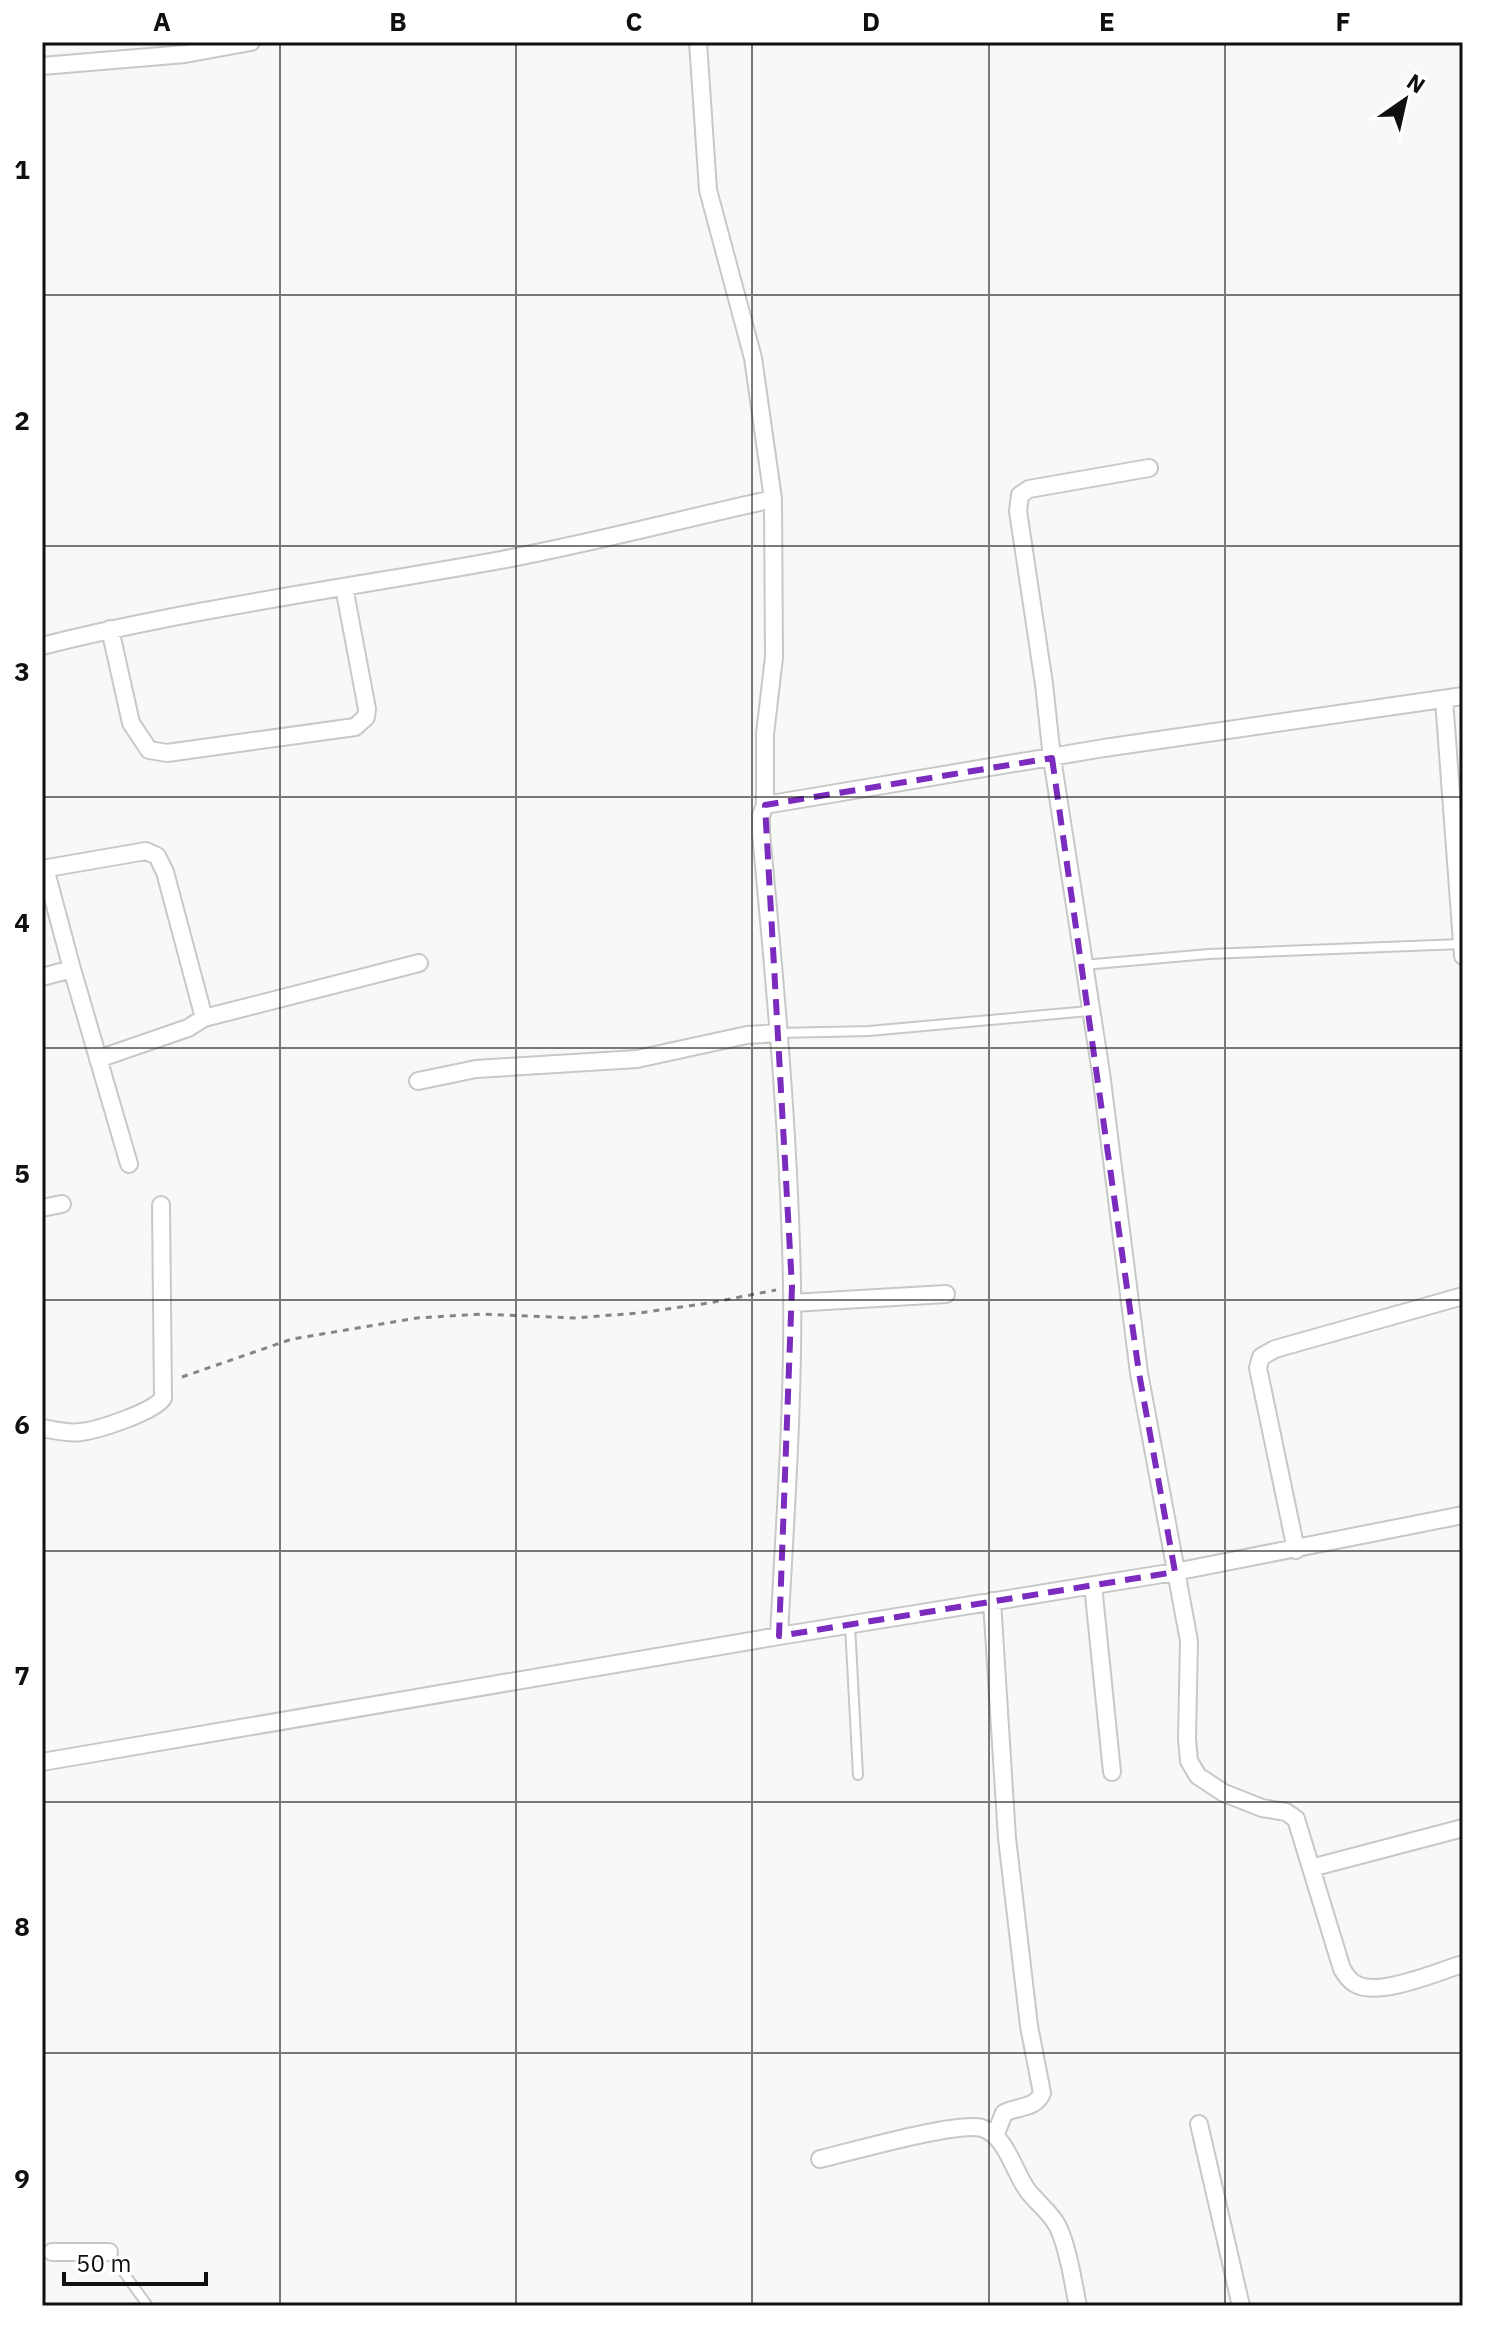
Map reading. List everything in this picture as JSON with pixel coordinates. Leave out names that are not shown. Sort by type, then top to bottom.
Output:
[{"type":"street","points":[[42,66],[185,54],[251,42]]},
{"type":"street","points":[[698,42],[708,190],[753,358],[773,499],[774,657],[765,734],[765,805],[761,815],[761,833],[789,1186],[792,1295],[779,1636]]},
{"type":"street","points":[[1149,468],[1029,489],[1018,500],[1052,758],[1101,1073],[1139,1373],[1189,1641],[1189,1761],[1198,1776],[1224,1793],[1262,1808],[1286,1812],[1296,1819],[1342,1969],[1355,1985],[1366,1988],[1394,1986],[1463,1964]]},
{"type":"street","points":[[42,646],[191,612],[589,543],[773,499]]},
{"type":"street","points":[[110,629],[131,723],[149,750],[167,753],[355,727],[366,717],[367,709],[344,587]]},
{"type":"street","points":[[765,805],[1463,696]]},
{"type":"street","points":[[1444,699],[1462,950]]},
{"type":"street","points":[[129,1164],[44,868],[141,851],[157,856],[165,872],[204,1018]]},
{"type":"street","points":[[98,1059],[188,1028],[204,1018],[419,963]]},
{"type":"street","points":[[42,977],[72,969]]},
{"type":"street","points":[[418,1081],[476,1069],[637,1059],[747,1035],[778,1033]]},
{"type":"street","points":[[42,1208],[62,1204]]},
{"type":"street","points":[[42,1428],[67,1433],[82,1432],[160,1404],[163,1398],[161,1205]]},
{"type":"street","points":[[792,1295],[946,1294]]},
{"type":"street","points":[[1296,1550],[1258,1368],[1261,1357],[1275,1349],[1463,1296]]},
{"type":"street","points":[[42,1762],[850,1624],[1175,1572],[1463,1515]]},
{"type":"street","points":[[1093,1585],[1112,1772]]},
{"type":"street","points":[[992,1601],[1007,1838],[1029,2026],[1042,2093],[1034,2105],[1013,2108],[1004,2113],[995,2136]]},
{"type":"street","points":[[1311,1868],[1463,1828]]},
{"type":"street","points":[[1199,2124],[1241,2306]]},
{"type":"street","points":[[820,2159],[931,2133],[968,2128],[980,2128],[995,2136],[1027,2190],[1057,2224],[1078,2306]]},
{"type":"street","points":[[52,2252],[109,2252]]},
{"type":"lane","points":[[1082,965],[1240,952],[1462,950]]},
{"type":"lane","points":[[778,1033],[869,1031],[1089,1011]]},
{"type":"lane","points":[[850,1624],[858,1775]]},
{"type":"lane","points":[[109,2252],[148,2306]]},
{"type":"path","points":[[163,1383],[292,1339],[417,1318],[482,1314],[574,1318],[792,1295]]},
{"type":"highlighted area","points":[[1052,758],[1139,1373],[1175,1572],[779,1636],[792,1287],[765,805]]}]
